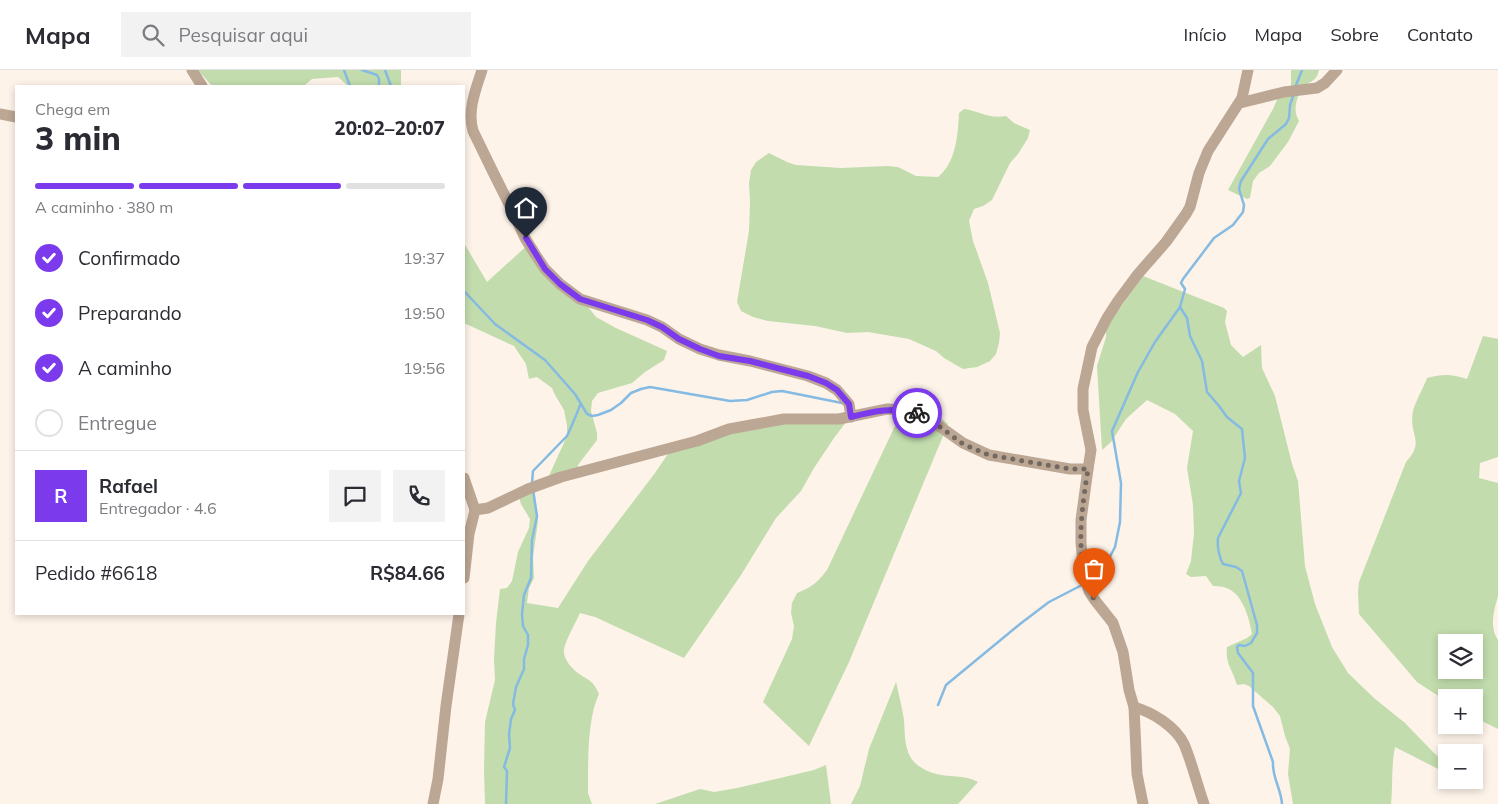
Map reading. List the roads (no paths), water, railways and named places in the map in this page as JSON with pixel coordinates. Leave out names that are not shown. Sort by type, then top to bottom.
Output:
[{"type":"street","points":[[192,70],[201,85]]},
{"type":"street","points":[[482,70],[471,113],[473,131],[526,238],[545,269],[556,280],[580,299],[647,320],[662,327],[684,342],[700,349],[719,356],[750,361],[808,376],[826,383],[837,390],[849,404],[851,417]]},
{"type":"street","points":[[1143,804],[1137,774],[1134,707],[1123,652],[1113,623],[1094,599],[1086,583],[1081,543],[1081,520],[1091,450],[1084,410],[1083,389],[1092,347],[1107,318],[1138,274],[1166,242],[1190,207],[1199,173],[1208,151],[1240,103],[1248,70]]},
{"type":"street","points":[[1240,103],[1284,92],[1317,88],[1325,83],[1337,70]]},
{"type":"street","points":[[0,114],[15,116]]},
{"type":"street","points":[[475,510],[496,505],[561,477],[697,441],[730,429],[784,419],[839,419],[887,409],[916,413],[932,421],[963,444],[989,455],[1070,469],[1088,469]]},
{"type":"street","points":[[465,481],[475,510],[469,534],[465,569]]},
{"type":"street","points":[[433,804],[438,779],[459,615]]},
{"type":"street","points":[[1134,707],[1147,712],[1176,732],[1183,742],[1204,804]]},
{"type":"waterway","points":[[344,70],[350,85]]},
{"type":"waterway","points":[[362,70],[377,75],[379,85]]},
{"type":"waterway","points":[[385,70],[391,85]]},
{"type":"waterway","points":[[1295,88],[1302,70]]},
{"type":"waterway","points":[[1282,804],[1273,762],[1253,706],[1253,673],[1238,653],[1237,647],[1251,643],[1257,633],[1257,625],[1242,571],[1236,567],[1223,564],[1218,548],[1218,538],[1241,493],[1239,481],[1245,458],[1242,429],[1227,417],[1207,392],[1202,361],[1190,336],[1187,318],[1180,307],[1185,289],[1181,283],[1183,279],[1214,238],[1233,225],[1243,212],[1244,205],[1239,189],[1241,181],[1268,139],[1286,124],[1294,93]]},
{"type":"waterway","points":[[465,292],[495,324],[545,360],[575,394],[587,414],[592,416],[611,410],[631,393],[650,387],[730,401],[747,400],[772,392],[782,391],[842,403]]},
{"type":"waterway","points":[[1104,568],[1115,547],[1120,522],[1121,483],[1112,431],[1138,372],[1155,342],[1180,307]]},
{"type":"waterway","points":[[532,483],[533,471],[567,436],[580,405]]},
{"type":"waterway","points":[[506,804],[507,771],[504,767],[510,748],[509,734],[511,719],[515,710],[513,704],[516,687],[524,669],[524,659],[528,645],[528,635],[523,626],[522,614],[524,595],[531,578],[532,540],[537,516],[533,490]]},
{"type":"waterway","points":[[938,705],[946,685],[1049,602],[1082,585]]}]
